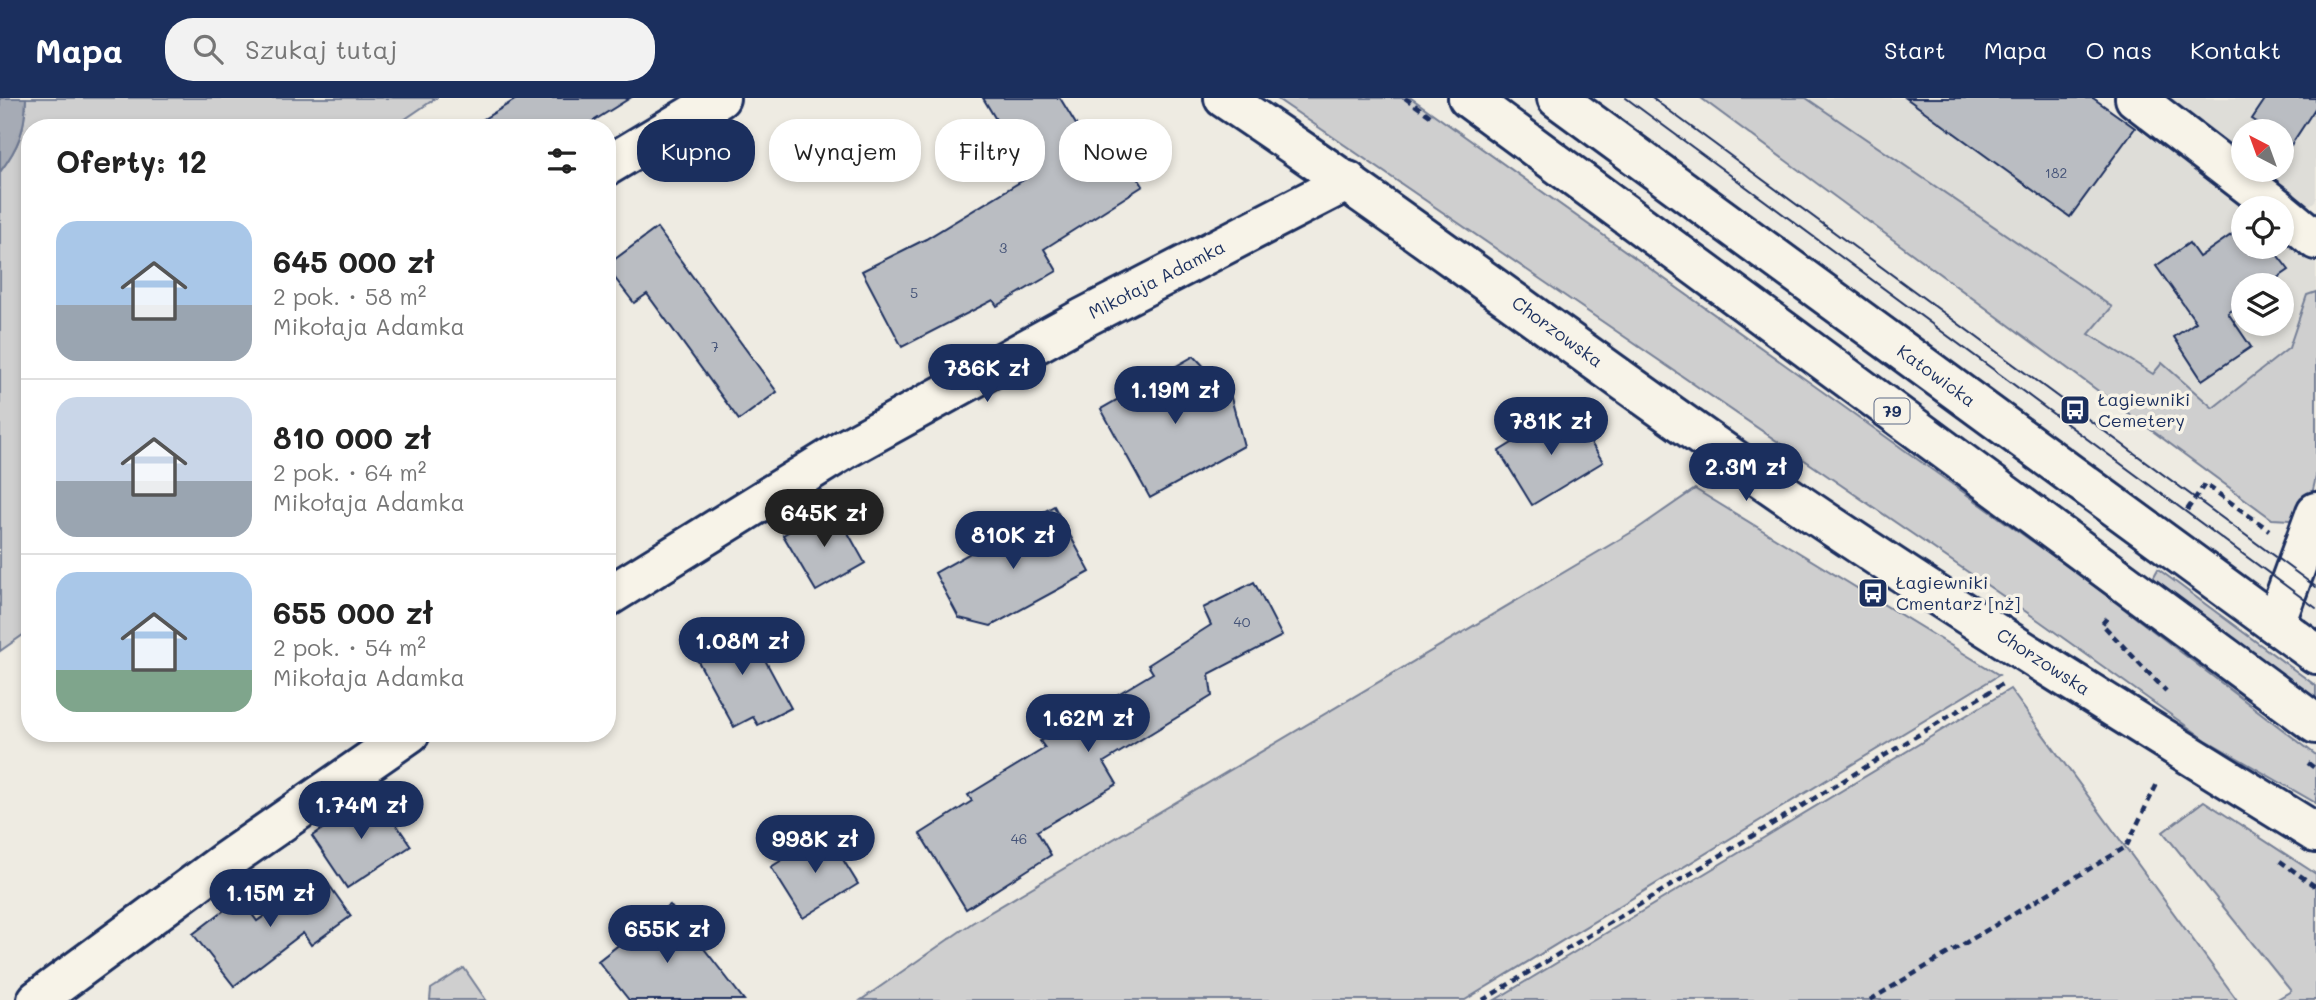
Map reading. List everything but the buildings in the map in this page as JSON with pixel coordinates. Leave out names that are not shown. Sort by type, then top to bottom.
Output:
[{"type":"street","points":[[616,161],[720,98]]},
{"type":"street","name":"Chorzowska","points":[[1224,98],[1348,181],[1748,469],[1889,563],[2316,834]]},
{"type":"street","name":"79","points":[[1468,98],[2316,724]]},
{"type":"street","name":"Katowicka","points":[[1558,98],[2316,654]]},
{"type":"street","points":[[2136,98],[2263,196]]},
{"type":"street","name":"Mikołaja Adamka","points":[[616,591],[847,448],[1083,318],[1348,181]]},
{"type":"street","points":[[2294,222],[2316,240]]},
{"type":"street","points":[[2275,624],[2316,512]]},
{"type":"street","points":[[37,1000],[227,860],[397,742]]},
{"type":"path","points":[[2205,484],[2302,554]]},
{"type":"path","points":[[2102,624],[2167,692]]},
{"type":"path","points":[[1483,1000],[2009,680]]},
{"type":"path","points":[[1870,1000],[2126,847],[2161,776]]},
{"type":"shaded area","points":[[0,98],[26,98],[20,138],[0,172]]},
{"type":"shaded area","points":[[26,98],[436,98],[405,119],[24,119]]},
{"type":"shaded area","points":[[1276,98],[1411,98],[2081,576],[2316,755],[2316,803],[2206,740],[2038,620]]},
{"type":"shaded area","points":[[1701,98],[1806,98],[2112,307],[2089,334],[2153,374],[2162,363],[2213,408],[2289,348],[2307,295],[2316,292],[2316,477],[2310,503],[2290,520],[2272,519]]},
{"type":"shaded area","points":[[1806,98],[2094,98],[2231,196],[2231,259],[2294,259],[2294,242],[2316,261],[2316,318],[2289,348],[2213,408],[2162,363],[2154,374],[2089,334],[2111,307]]},
{"type":"shaded area","points":[[2155,98],[2316,98],[2316,200],[2304,211],[2294,203],[2294,196],[2284,196],[2266,182],[2294,182],[2294,119],[2231,119],[2231,156]]},
{"type":"shaded area","points":[[21,134],[21,636],[0,651],[0,172]]},
{"type":"shaded area","points":[[1695,489],[1999,675],[1465,1000],[861,1000],[972,923],[1637,529]]},
{"type":"shaded area","points":[[2158,569],[2316,686],[2316,699],[2153,578]]},
{"type":"shaded area","points":[[2010,689],[2237,1000],[1495,1000]]},
{"type":"shaded area","points":[[2204,801],[2316,874],[2316,1000],[2276,1000],[2291,991],[2163,832]]},
{"type":"shaded area","points":[[464,968],[486,1000],[430,1000],[431,989]]},
{"type":"tram line","points":[[1626,98],[2316,608]]},
{"type":"tram line","points":[[1652,98],[2316,587]]},
{"type":"place","name":"Łagiewniki Cemetery","points":[[2075,410]]},
{"type":"place","name":"Łagiewniki Cmentarz [nż]","points":[[1873,593]]}]
